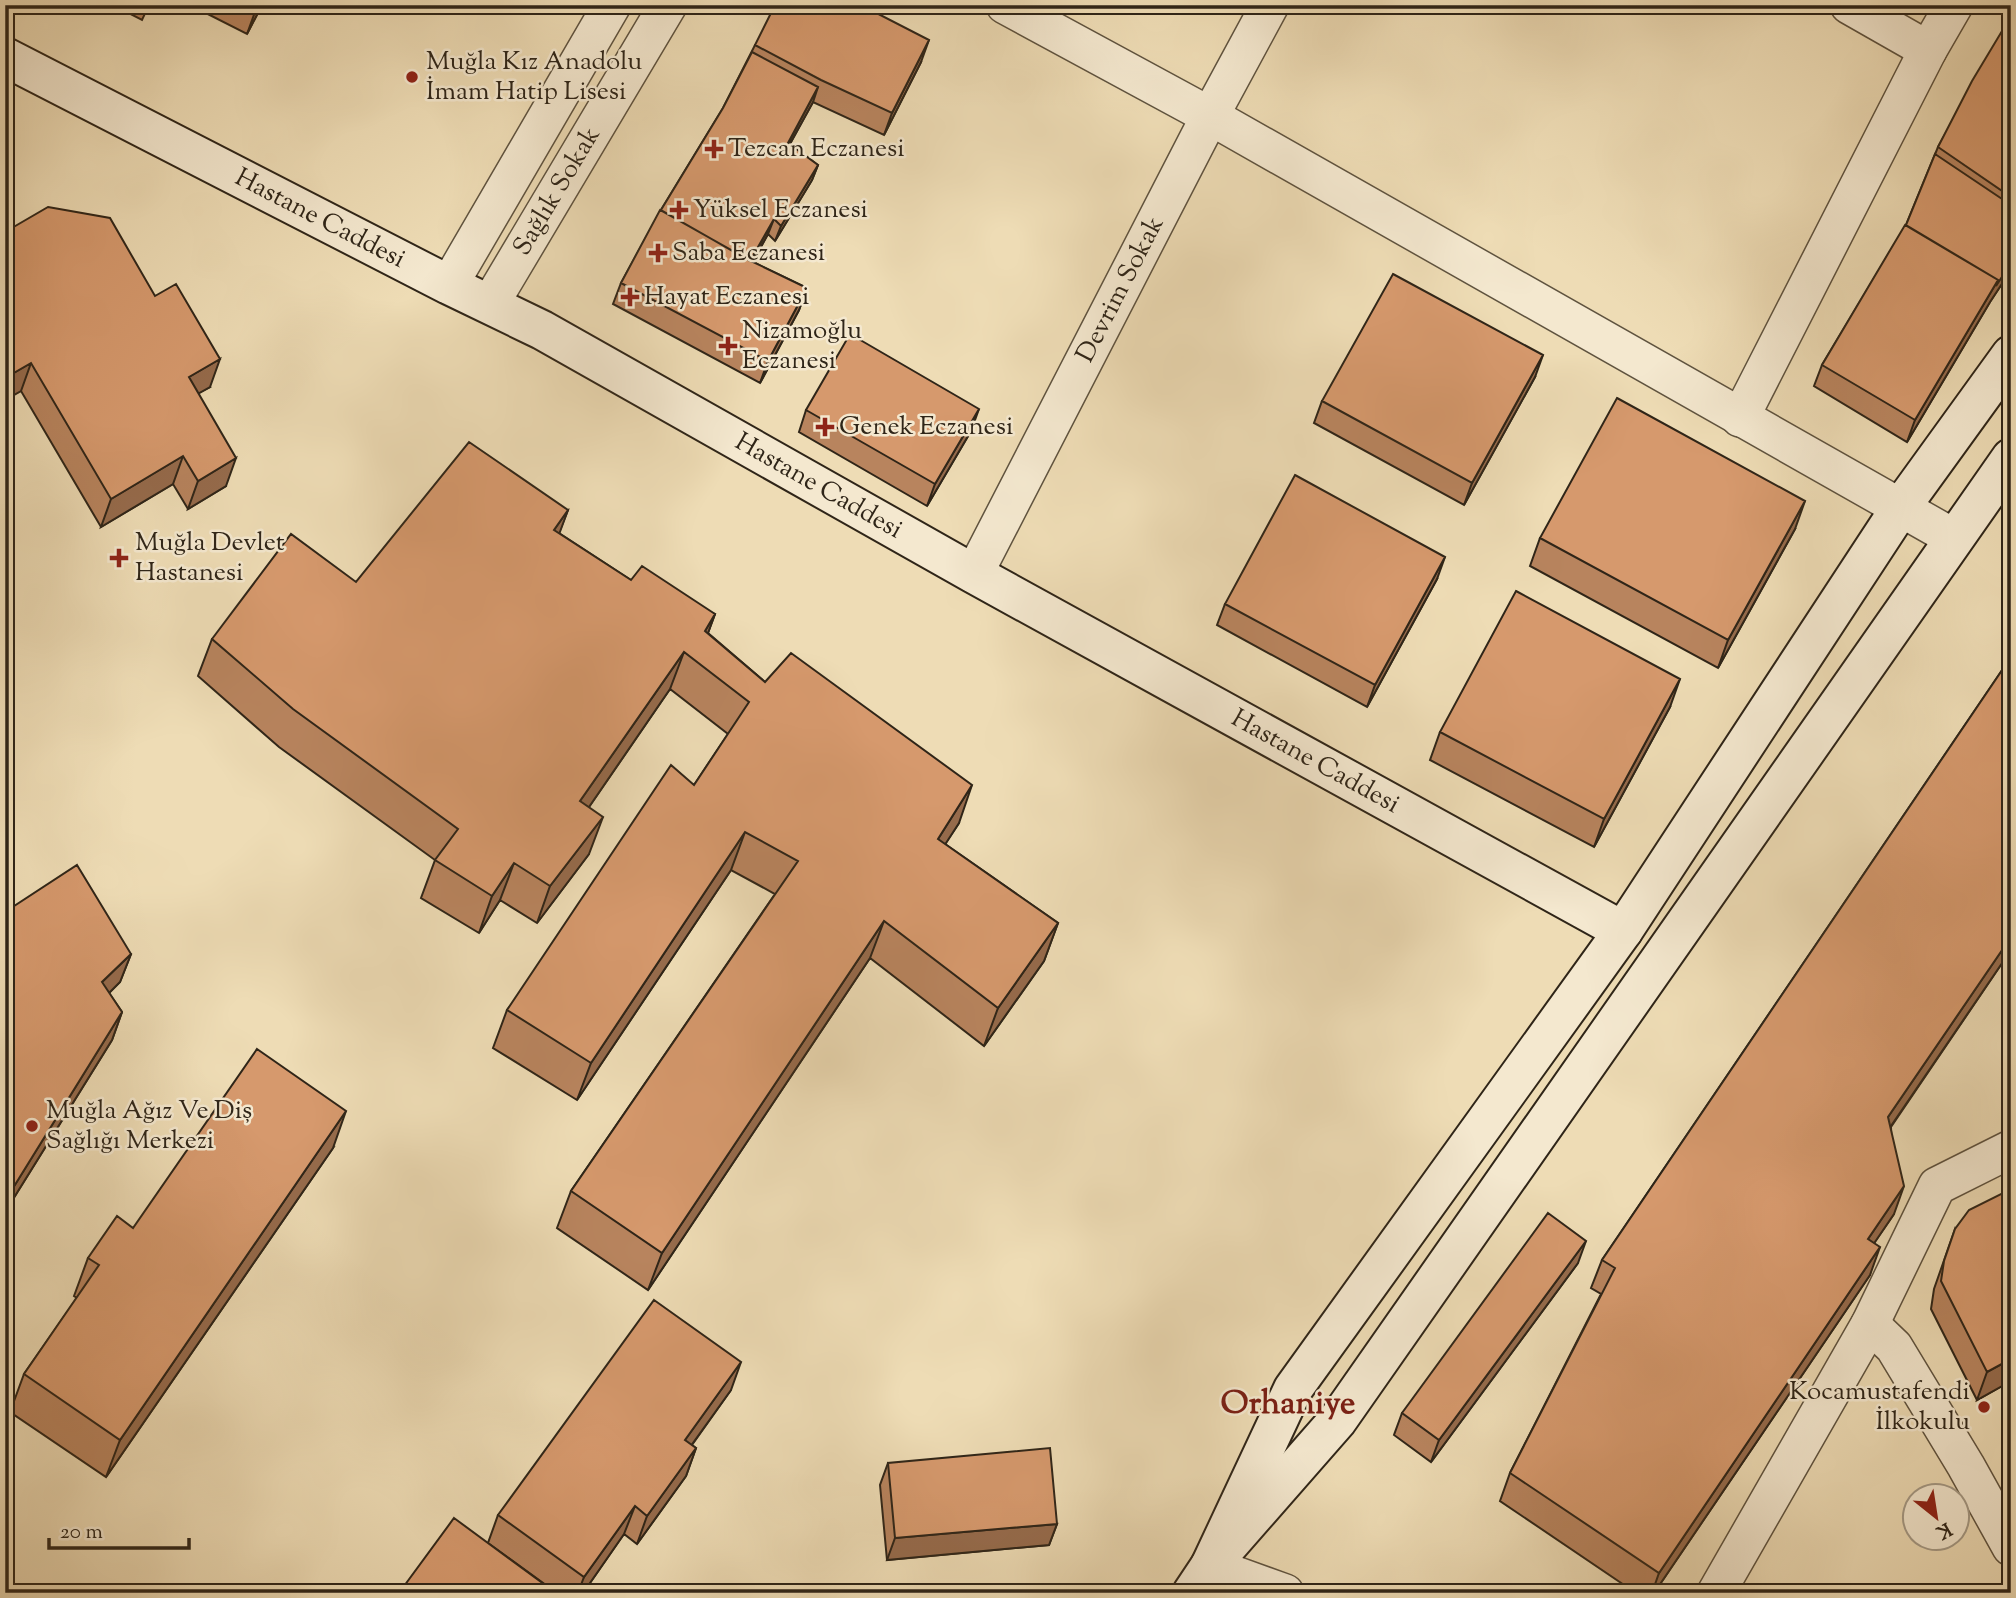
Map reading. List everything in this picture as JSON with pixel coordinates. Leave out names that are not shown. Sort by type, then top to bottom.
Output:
[{"type":"main road","name":"Hastane Caddesi","points":[[5,57],[542,330],[974,574],[1623,931]]},
{"type":"main road","points":[[1201,1579],[1293,1390],[1623,931],[1901,507],[2011,355]]},
{"type":"main road","points":[[1201,1579],[1337,1421],[2011,458]]},
{"type":"street","name":"Sağlık Sokak","points":[[449,285],[612,5]]},
{"type":"street","name":"Sağlık Sokak","points":[[490,304],[668,5]]},
{"type":"street","points":[[1005,5],[1210,116],[1954,538]]},
{"type":"street","name":"Devrim Sokak","points":[[974,574],[1270,5]]},
{"type":"street","points":[[1849,5],[1928,50]]},
{"type":"street","points":[[1740,418],[1928,50],[1954,5]]},
{"type":"street","points":[[1716,1593],[1870,1324],[1937,1186],[2011,1149]]},
{"type":"street","points":[[1870,1324],[1894,1347],[1966,1466],[2011,1548]]},
{"type":"street","points":[[1201,1579],[1286,1593]]},
{"type":"building","points":[[241,5],[259,5],[255,12]]},
{"type":"building","points":[[775,5],[861,5],[929,40],[892,113],[755,45]]},
{"type":"building","points":[[2011,16],[2011,197],[1938,147],[1972,81]]},
{"type":"building","points":[[752,52],[818,87],[788,143],[818,165],[781,226],[774,219],[750,261],[661,210],[723,108]]},
{"type":"building","points":[[1935,154],[2011,205],[2011,263],[1996,286],[1998,280],[1906,225]]},
{"type":"building","points":[[48,207],[110,218],[155,296],[176,284],[220,359],[189,377],[236,458],[198,481],[183,456],[111,499],[31,363],[5,378],[5,232]]},
{"type":"building","points":[[660,210],[749,260],[807,288],[768,361],[621,283]]},
{"type":"building","points":[[1905,225],[1998,280],[1915,420],[1822,365]]},
{"type":"building","points":[[1393,274],[1543,355],[1472,483],[1322,401]]},
{"type":"building","points":[[850,334],[979,409],[935,484],[806,410]]},
{"type":"building","points":[[1617,398],[1805,501],[1728,640],[1540,538]]},
{"type":"building","points":[[469,442],[568,510],[554,530],[631,580],[642,566],[715,614],[705,631],[765,682],[791,653],[972,785],[938,839],[1058,923],[998,1008],[884,921],[662,1253],[571,1191],[798,861],[745,832],[591,1063],[507,1010],[671,765],[694,785],[749,702],[684,652],[580,801],[603,817],[550,886],[514,863],[492,896],[435,860],[458,829],[293,709],[212,639],[291,534],[356,582]]},
{"type":"building","points":[[1295,475],[1445,557],[1375,685],[1225,604]]},
{"type":"building","points":[[1516,591],[1680,679],[1604,819],[1440,732]]},
{"type":"building","points":[[2011,657],[2011,937],[1888,1117],[1904,1186],[1868,1239],[1880,1247],[1659,1573],[1510,1473],[1615,1268],[1602,1260]]},
{"type":"building","name":"Muğla Ağız Ve Diş Sağlığı Merkezi","points":[[77,865],[131,954],[102,982],[122,1012],[13,1188],[5,1176],[5,912]]},
{"type":"building","points":[[257,1049],[346,1111],[120,1440],[24,1374],[99,1265],[88,1258],[117,1216],[133,1228]]},
{"type":"building","points":[[2011,1189],[2011,1359],[1987,1372],[1941,1281],[1944,1261],[1955,1229],[1969,1210]]},
{"type":"building","points":[[1548,1213],[1586,1241],[1439,1440],[1402,1413]]},
{"type":"building","points":[[654,1300],[741,1362],[685,1440],[696,1448],[647,1516],[635,1506],[584,1577],[498,1515]]},
{"type":"building","points":[[1050,1448],[1057,1524],[895,1538],[888,1463]]},
{"type":"building","points":[[454,1518],[556,1593],[399,1593]]},
{"type":"place","name":"Muğla Kız Anadolu İmam Hatip Lisesi","points":[[412,77]]},
{"type":"place","name":"Tezcan Eczanesi","points":[[714,149]]},
{"type":"place","name":"Yüksel Eczanesi","points":[[679,210]]},
{"type":"place","name":"Saba Eczanesi","points":[[658,253]]},
{"type":"place","name":"Hayat Eczanesi","points":[[630,297]]},
{"type":"place","name":"Nizamoğlu Eczanesi","points":[[728,346]]},
{"type":"place","name":"Genek Eczanesi","points":[[825,427]]},
{"type":"place","name":"Muğla Devlet Hastanesi","points":[[119,558]]},
{"type":"place","name":"Muğla Ağız Ve Diş Sağlığı Merkezi","points":[[32,1126]]},
{"type":"place","name":"Kocamustafendi İlkokulu","points":[[1984,1407]]},
{"type":"district","name":"Orhaniye","points":[[1288,1405]]}]
